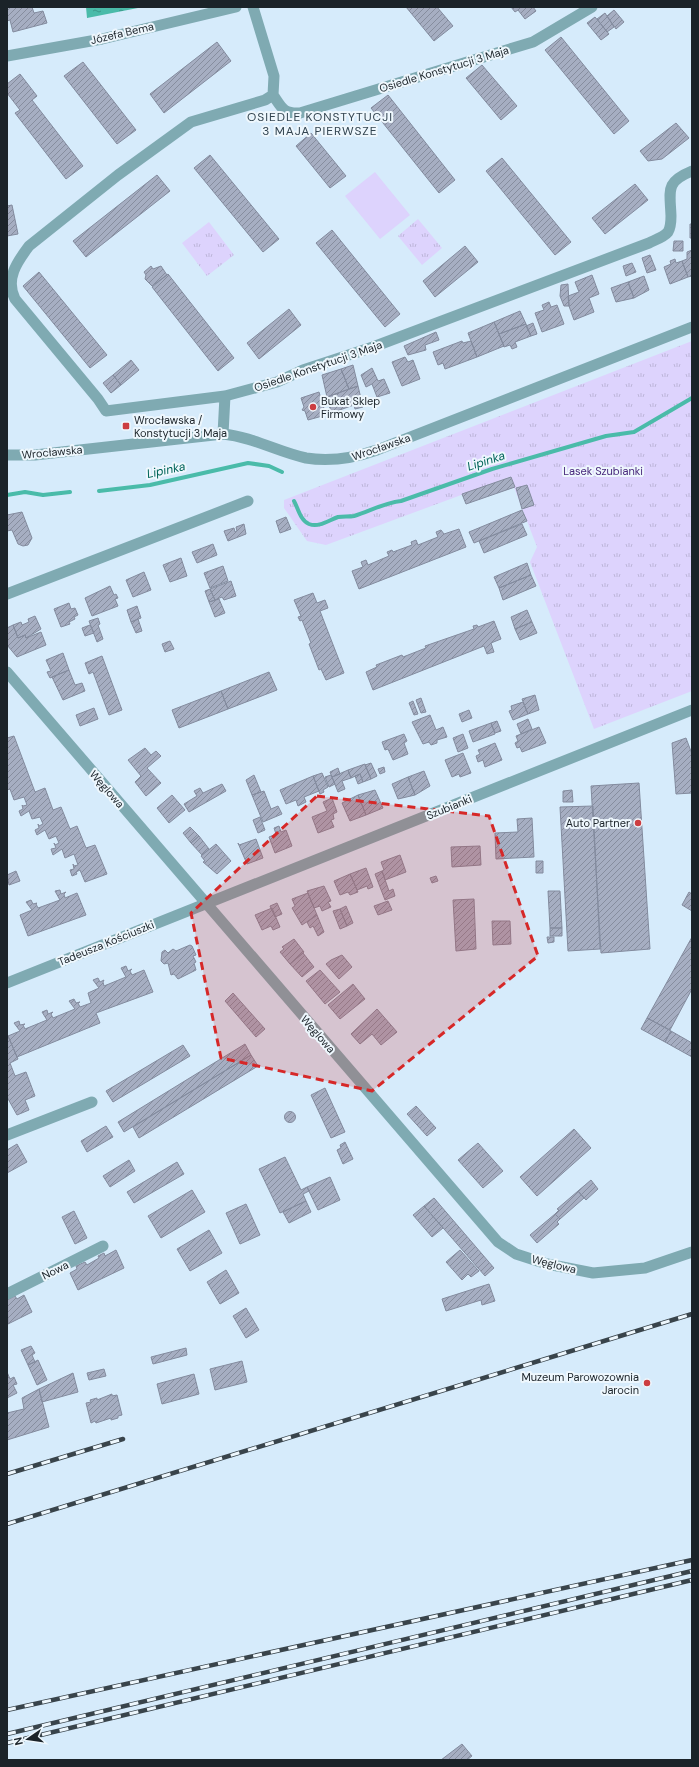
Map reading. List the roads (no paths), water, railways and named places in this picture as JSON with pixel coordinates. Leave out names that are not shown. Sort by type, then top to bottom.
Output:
[{"type":"street","name":"Józefa Bema","points":[[7,56],[102,38],[236,7]]},
{"type":"street","points":[[253,7],[274,76],[273,94]]},
{"type":"street","name":"Osiedle Konstytucji 3 Maja","points":[[592,7],[533,42],[300,113],[290,114],[283,109],[273,94],[266,100],[191,122],[118,175],[29,246],[18,260],[11,279],[11,290],[15,299],[98,399],[106,411],[225,396],[277,382],[303,370],[373,347],[660,238],[668,232],[671,225],[670,191],[672,184],[678,177],[692,170]]},
{"type":"street","name":"Wrocławska","points":[[7,455],[35,454],[223,434],[252,439],[307,458],[331,459],[361,456],[692,327]]},
{"type":"street","points":[[223,434],[225,396]]},
{"type":"street","points":[[7,594],[248,501]]},
{"type":"street","name":"Węglowa","points":[[7,672],[498,1242],[516,1254],[547,1264],[593,1273],[645,1268],[692,1252]]},
{"type":"street","name":"Szubianki","points":[[206,904],[692,710]]},
{"type":"street","name":"Tadeusza Kościuszki","points":[[7,983],[206,904]]},
{"type":"street","points":[[8,1132],[92,1102]]},
{"type":"street","name":"Nowa","points":[[7,1294],[103,1246]]},
{"type":"water","points":[[86,7],[143,7],[87,18]]},
{"type":"waterway","name":"Lipinka","points":[[294,501],[303,520],[309,524],[316,525],[338,517],[354,516],[492,469],[606,436],[634,432],[692,398]]},
{"type":"waterway","name":"Lipinka","points":[[99,491],[150,485],[248,463],[269,466],[282,472]]},
{"type":"waterway","name":"Lipinka","points":[[7,495],[25,492],[43,495],[70,492]]},
{"type":"railway","points":[[7,1524],[692,1314]]},
{"type":"railway","points":[[7,1474],[123,1439]]},
{"type":"railway","points":[[7,1710],[692,1560]]},
{"type":"railway","points":[[7,1734],[692,1571]]},
{"type":"railway","points":[[7,1743],[692,1580]]},
{"type":"place","name":"Bukat Sklep Firmowy","points":[[313,407]]},
{"type":"place","name":"Wrocławska / Konstytucji 3 Maja","points":[[126,426]]},
{"type":"place","name":"Auto Partner","points":[[638,823]]},
{"type":"place","name":"Muzeum Parowozownia Jarocin","points":[[647,1383]]},
{"type":"district","name":"OSIEDLE KONSTYTUCJI 3 MAJA PIERWSZE","points":[[320,124]]},
{"type":"park label","name":"Lasek Szubianki","points":[[603,471]]}]
